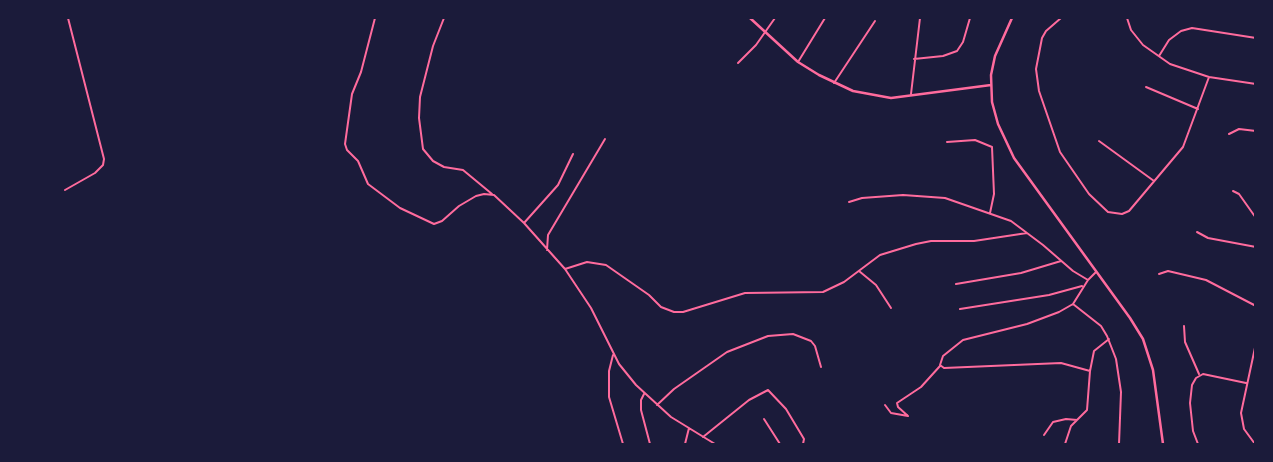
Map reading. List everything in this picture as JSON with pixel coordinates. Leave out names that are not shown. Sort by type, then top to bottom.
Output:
[{"type":"street","points":[[65,190],[100,170],[104,159],[68,18]]},
{"type":"street","points":[[376,18],[361,72],[352,94],[345,144],[347,150],[362,168],[368,184],[400,208],[434,224],[442,221],[470,199],[480,194],[494,195]]},
{"type":"street","points":[[444,18],[433,46],[420,97],[419,118],[423,149],[433,161],[444,167],[463,170],[524,223],[565,270],[591,308],[613,354],[645,394],[689,428],[715,444]]},
{"type":"street","points":[[750,18],[798,62],[834,83],[853,91],[883,98],[990,85]]},
{"type":"street","points":[[738,63],[775,18]]},
{"type":"street","points":[[798,62],[825,18]]},
{"type":"street","points":[[911,94],[920,18]]},
{"type":"street","points":[[914,59],[943,56],[956,51],[963,42],[970,18]]},
{"type":"street","points":[[1012,18],[995,56],[990,85],[994,110],[1007,145],[1130,318],[1147,348],[1156,387],[1164,444]]},
{"type":"street","points":[[1061,18],[1044,34],[1036,70],[1043,107],[1060,152],[1095,200],[1114,214],[1130,211],[1183,147],[1209,77]]},
{"type":"street","points":[[1126,18],[1135,37],[1158,57],[1181,70],[1209,77],[1256,84]]},
{"type":"street","points":[[834,83],[875,21]]},
{"type":"street","points":[[1158,57],[1169,40],[1181,31],[1192,28],[1256,38]]},
{"type":"street","points":[[1146,88],[1198,109]]},
{"type":"street","points":[[1229,134],[1240,129],[1256,131]]},
{"type":"street","points":[[547,250],[548,235],[605,139]]},
{"type":"street","points":[[946,142],[975,140],[992,147],[994,194],[990,213]]},
{"type":"street","points":[[1099,141],[1154,181]]},
{"type":"street","points":[[524,223],[558,185],[573,154]]},
{"type":"street","points":[[1233,191],[1239,194],[1256,218]]},
{"type":"street","points":[[849,202],[862,198],[907,195],[945,198],[1005,218],[1088,280]]},
{"type":"street","points":[[1196,232],[1208,238],[1256,248]]},
{"type":"street","points":[[565,270],[587,262],[606,265],[649,295],[661,307],[674,312],[683,312],[745,293],[823,292],[844,282],[880,255],[916,244],[932,241],[974,241],[1027,233]]},
{"type":"street","points":[[956,284],[1021,273],[1061,261]]},
{"type":"street","points":[[858,271],[876,285],[891,308]]},
{"type":"street","points":[[1159,274],[1168,271],[1212,282],[1256,306]]},
{"type":"street","points":[[885,405],[891,413],[908,416],[898,407],[897,403],[920,387],[940,366],[943,356],[963,340],[1034,322],[1059,312],[1073,304],[1082,286],[1096,272]]},
{"type":"street","points":[[960,309],[1049,295],[1082,286]]},
{"type":"street","points":[[1073,304],[1091,316],[1109,340],[1120,377],[1119,444]]},
{"type":"street","points":[[1184,326],[1185,342],[1199,374]]},
{"type":"street","points":[[657,405],[674,389],[727,352],[768,336],[793,334],[810,340],[815,346],[821,367]]},
{"type":"street","points":[[1065,444],[1068,431],[1087,410],[1090,371],[1094,351],[1109,340]]},
{"type":"street","points":[[1255,444],[1244,429],[1240,413],[1256,343]]},
{"type":"street","points":[[613,354],[609,371],[609,397],[623,444]]},
{"type":"street","points":[[940,366],[944,368],[1062,363],[1090,371]]},
{"type":"street","points":[[1251,363],[1256,364]]},
{"type":"street","points":[[1199,374],[1246,383]]},
{"type":"street","points":[[1198,444],[1193,431],[1190,403],[1192,384],[1199,374]]},
{"type":"street","points":[[703,437],[750,400],[768,390],[786,409],[804,439],[803,444]]},
{"type":"street","points":[[645,394],[641,400],[641,410],[650,444]]},
{"type":"street","points":[[764,419],[780,444]]},
{"type":"street","points":[[1044,435],[1053,422],[1069,419],[1077,420]]},
{"type":"street","points":[[685,444],[689,428]]}]
